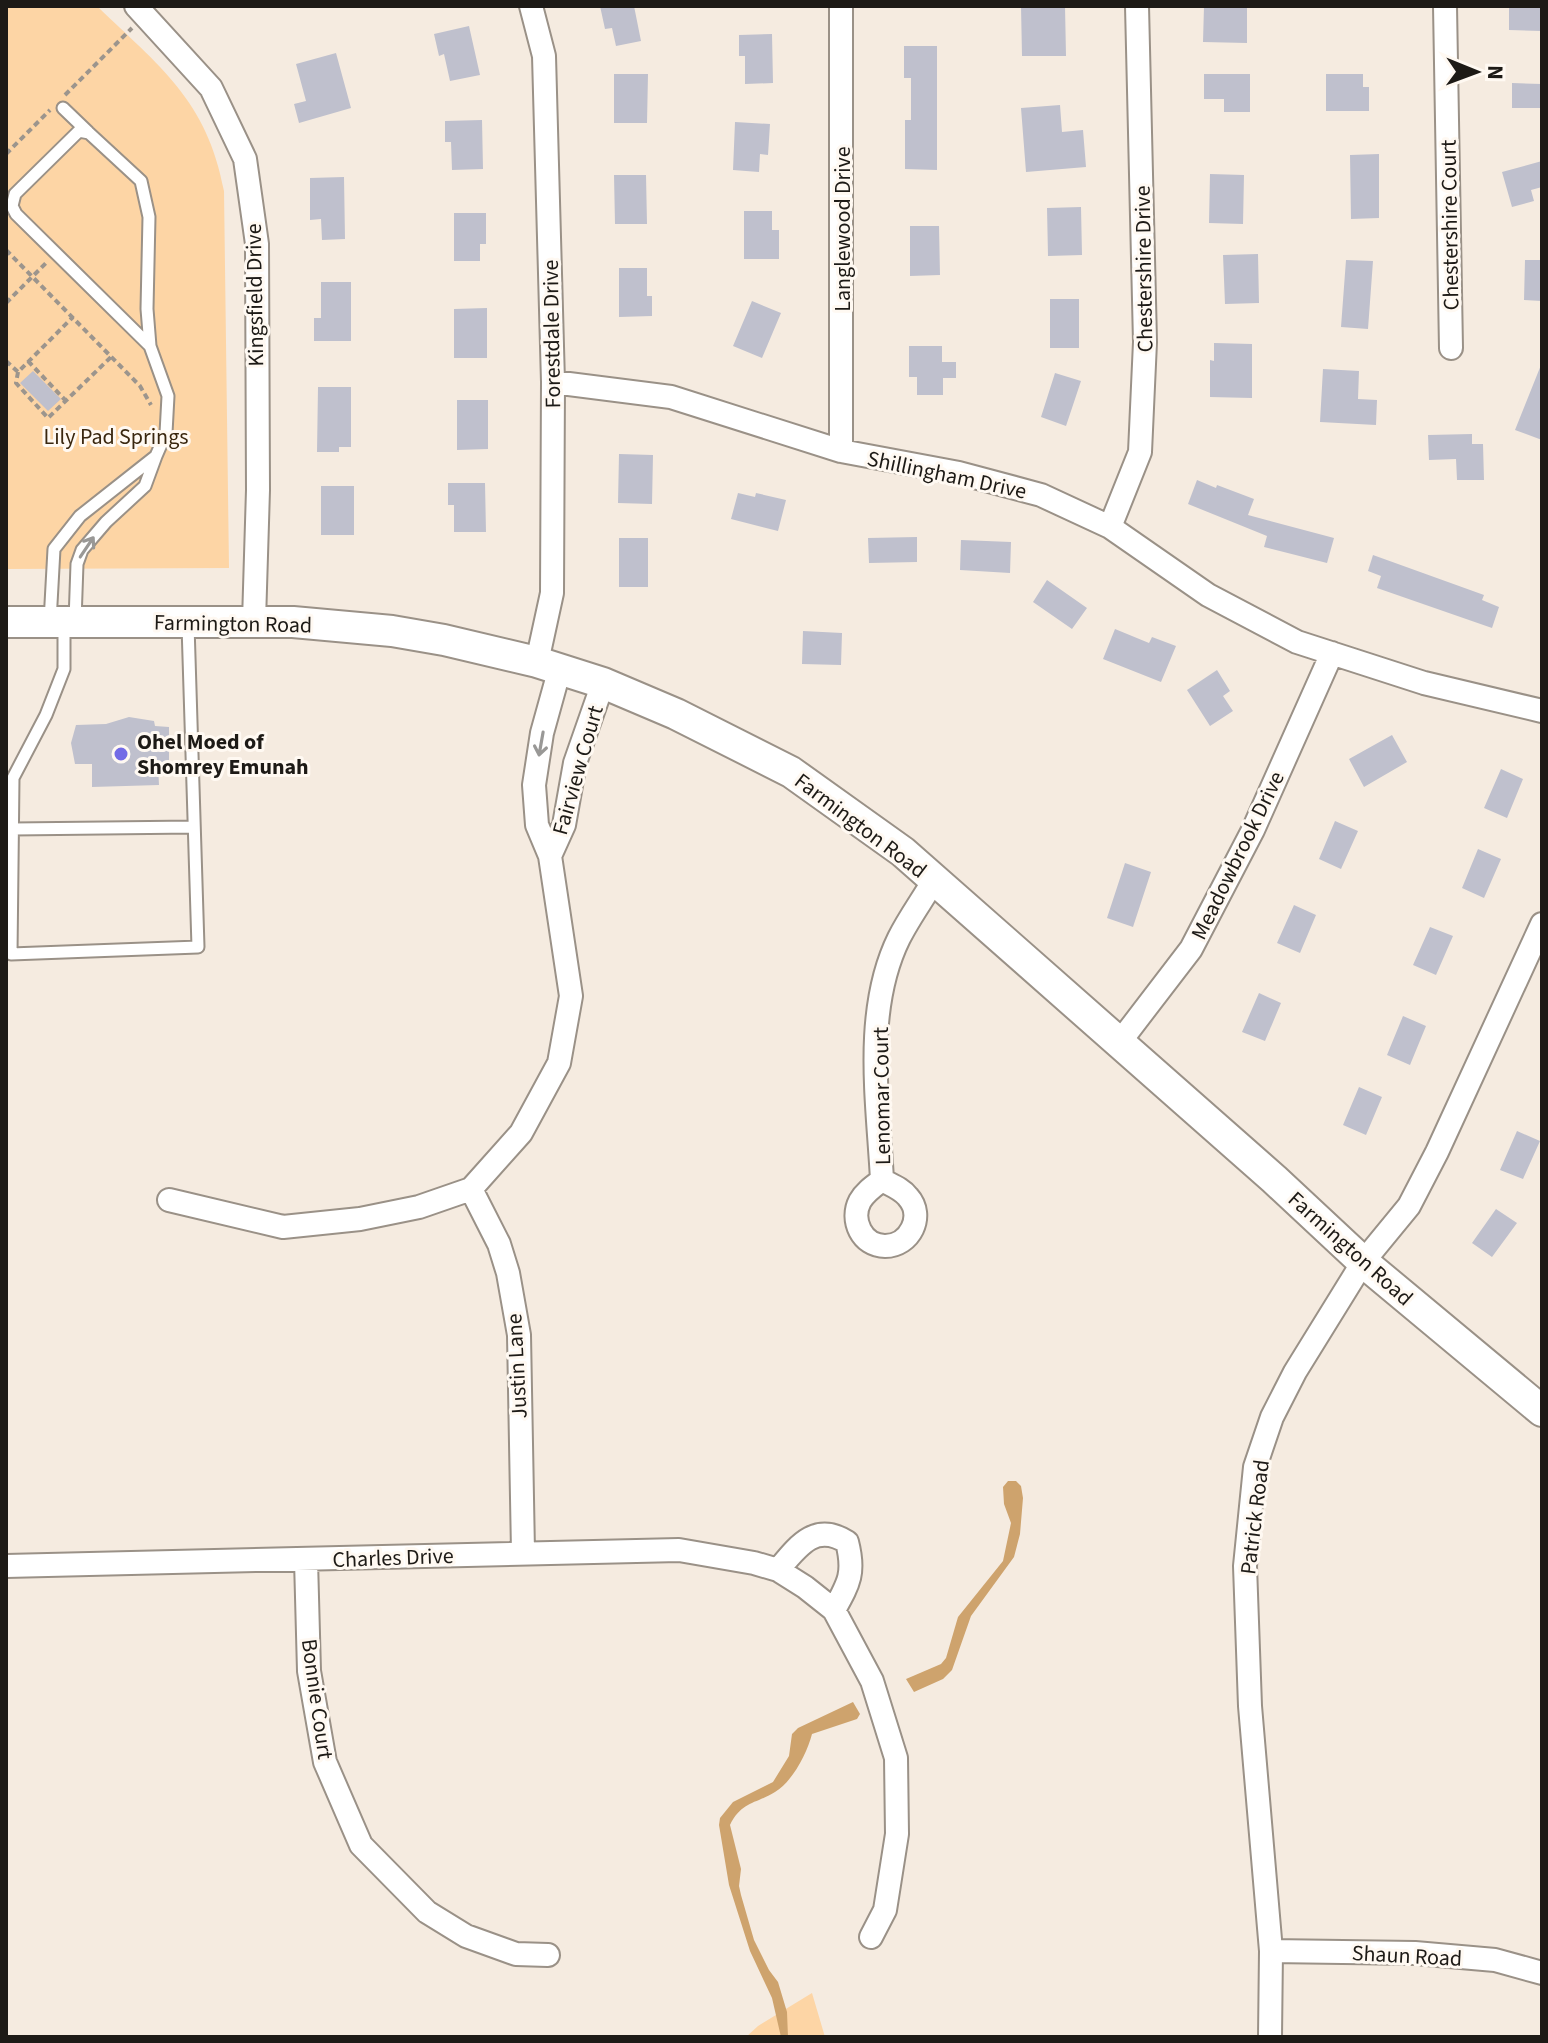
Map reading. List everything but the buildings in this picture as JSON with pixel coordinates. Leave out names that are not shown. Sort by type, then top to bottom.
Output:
[{"type":"street","name":"Forestdale Drive","points":[[531,6],[544,56],[553,382],[552,593],[548,665]]},
{"type":"street","name":"Langlewood Drive","points":[[841,6],[841,451]]},
{"type":"street","name":"Chestershire Drive","points":[[1110,527],[1140,452],[1145,342],[1137,6]]},
{"type":"street","name":"Chestershire Court","points":[[1445,6],[1451,348]]},
{"type":"street","name":"Kingsfield Drive","points":[[141,11],[211,88],[245,159],[257,244],[258,490],[254,621]]},
{"type":"street","name":"Shillingham Drive","points":[[553,382],[671,397],[841,451],[959,473],[1041,495],[1110,527],[1208,595],[1297,642],[1424,683],[1542,711]]},
{"type":"street","name":"Farmington Road","points":[[6,622],[254,621],[392,631],[548,665],[603,683],[676,714],[791,772],[903,852],[1274,1179],[1363,1262],[1542,1411]]},
{"type":"street","name":"Meadowbrook Drive","points":[[1119,1043],[1191,949],[1253,830],[1332,653]]},
{"type":"street","name":"Fairview Court","points":[[169,1200],[283,1227],[360,1219],[419,1207],[471,1189],[521,1133],[559,1063],[571,996],[550,856],[537,825],[534,785],[548,665]]},
{"type":"street","name":"Fairview Court","points":[[550,856],[564,825],[575,763],[603,683]]},
{"type":"street","name":"Lenomar Court","points":[[882,1180],[876,1057],[882,992],[898,939],[934,880]]},
{"type":"street","name":"Patrick Road","points":[[1270,2037],[1271,1951],[1250,1706],[1245,1566],[1255,1467],[1272,1417],[1295,1372],[1363,1262],[1409,1206],[1542,924]]},
{"type":"street","name":"Justin Lane","points":[[471,1189],[499,1244],[508,1273],[519,1335],[523,1552]]},
{"type":"street","points":[[778,1570],[791,1554],[813,1536],[833,1533],[847,1542],[852,1567],[850,1580],[834,1610]]},
{"type":"street","name":"Charles Drive","points":[[6,1566],[679,1550],[778,1570],[834,1610],[872,1681],[896,1758],[897,1834],[885,1910],[871,1937]]},
{"type":"street","name":"Bonnie Court","points":[[306,1560],[309,1671],[325,1762],[361,1845],[427,1912],[466,1936],[516,1954],[548,1955]]},
{"type":"street","name":"Shaun Road","points":[[1271,1951],[1415,1953],[1495,1960],[1542,1973]]},
{"type":"lane","points":[[63,108],[141,181],[149,217],[147,309],[150,346],[168,396],[166,433],[145,486],[82,550],[63,622]]},
{"type":"lane","points":[[89,133],[74,133],[15,194],[12,206],[55,254],[150,346]]},
{"type":"lane","points":[[156,456],[80,516],[54,549],[63,622],[64,669],[46,715],[13,778],[11,954],[198,947],[188,620]]},
{"type":"lane","points":[[103,498],[116,513]]},
{"type":"lane","points":[[13,829],[194,827]]},
{"type":"path","points":[[6,154],[141,11]]},
{"type":"path","points":[[6,250],[143,390],[150,400],[152,412]]},
{"type":"path","points":[[6,303],[55,254]]},
{"type":"path","points":[[73,317],[18,372],[16,383],[48,418],[111,357]]},
{"type":"path","points":[[6,361],[18,372]]},
{"type":"path","points":[[28,361],[66,401]]},
{"type":"green space","name":"Lily Pad Springs","points":[[6,6],[97,6],[178,87],[206,132],[224,191],[229,568],[6,569]]},
{"type":"green space","points":[[812,1993],[825,2037],[746,2037],[758,2026]]},
{"type":"shaded area","points":[[1008,1481],[1016,1481],[1021,1486],[1023,1498],[1020,1534],[1014,1557],[971,1616],[952,1670],[943,1679],[914,1692],[906,1679],[941,1664],[946,1658],[958,1617],[1003,1561],[1011,1523],[1004,1504],[1003,1487]]},
{"type":"shaded area","points":[[853,1702],[860,1714],[857,1719],[812,1734],[803,1758],[788,1781],[775,1792],[739,1811],[730,1825],[741,1869],[739,1886],[754,1940],[778,1982],[787,2012],[788,2037],[781,2037],[772,1998],[750,1951],[729,1885],[720,1818],[733,1802],[773,1782],[789,1756],[792,1734],[798,1728]]},
{"type":"place","name":"Ohel Moed of Shomrey Emunah","points":[[121,754]]}]
